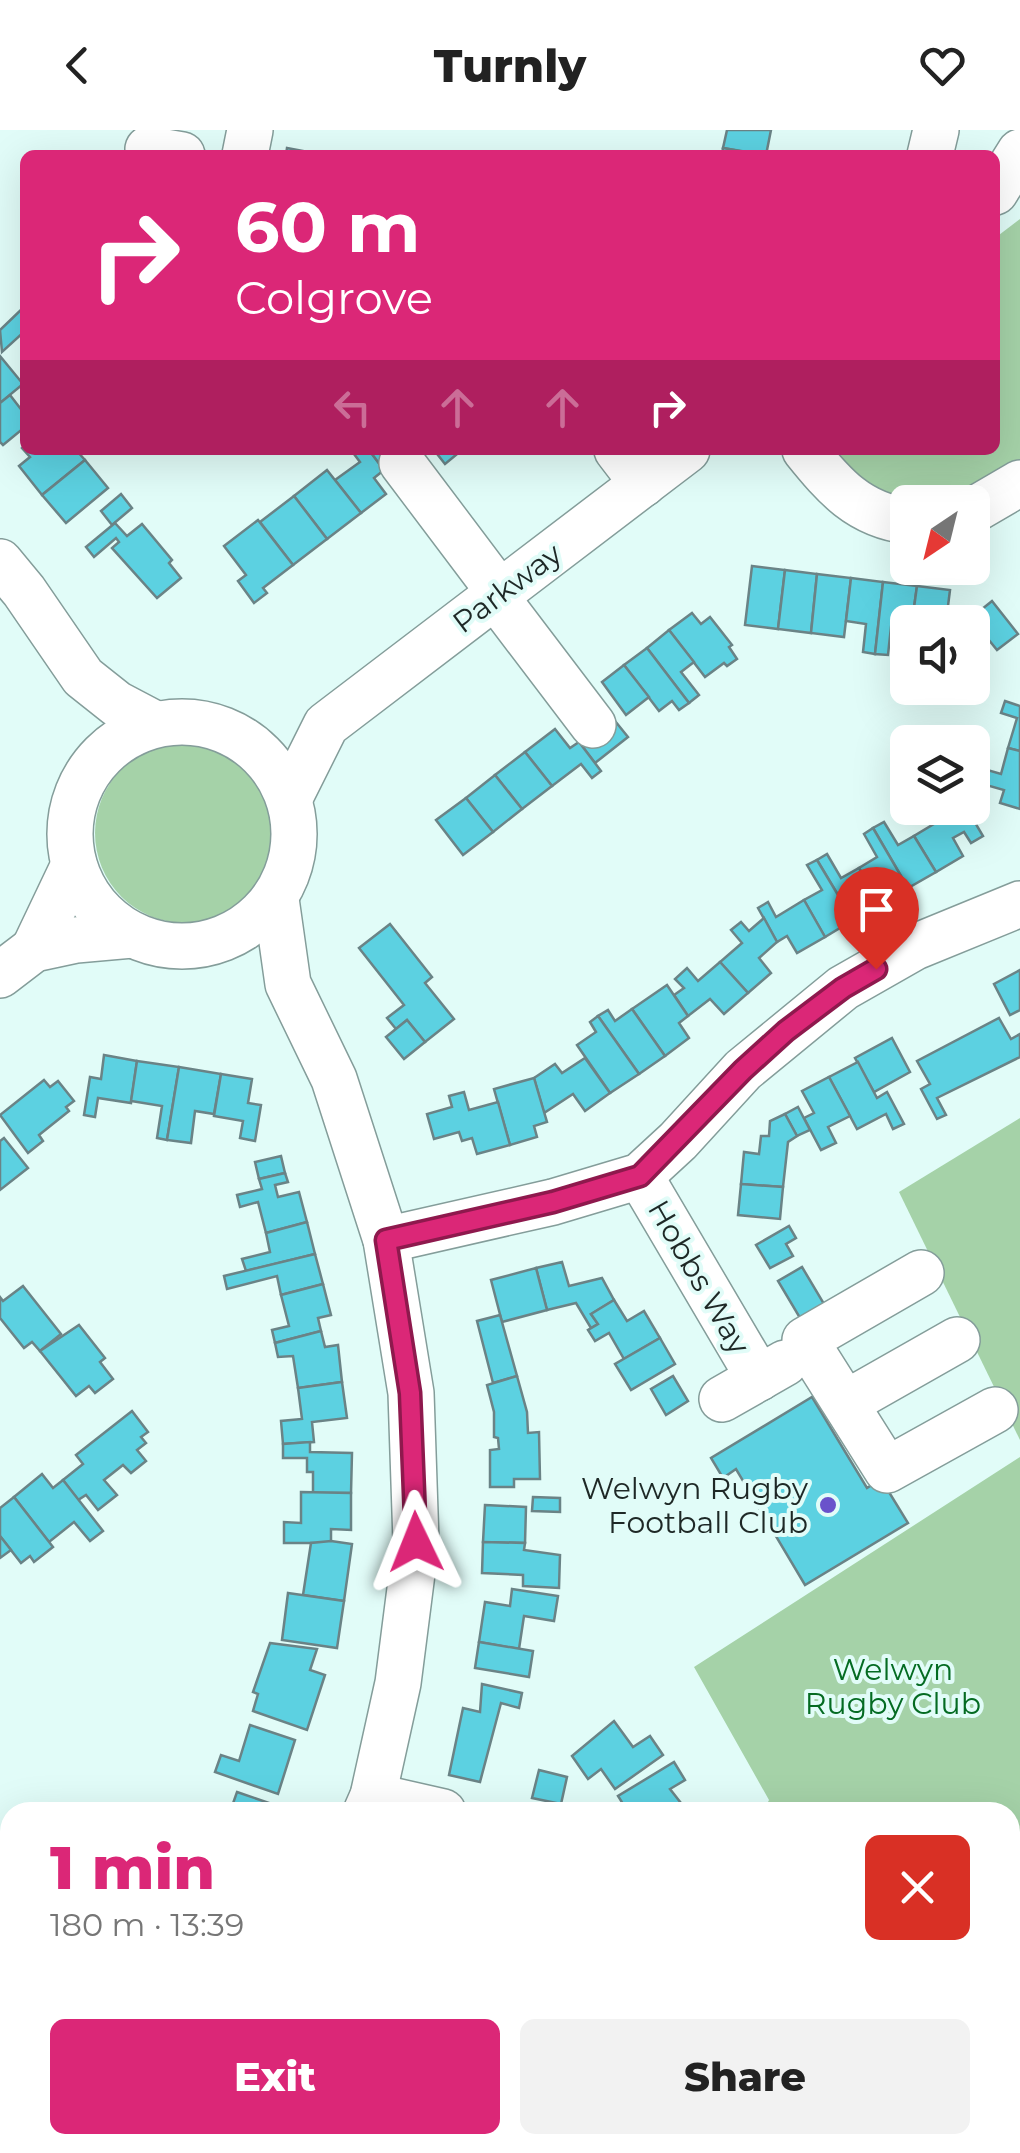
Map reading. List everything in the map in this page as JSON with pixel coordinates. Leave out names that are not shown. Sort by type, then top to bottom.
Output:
[{"type":"street","points":[[1000,184],[1020,152]]},
{"type":"street","name":"Parkway","points":[[290,799],[326,725],[498,594],[630,467],[670,455]]},
{"type":"street","points":[[808,455],[853,503],[890,517]]},
{"type":"street","points":[[402,464],[593,726]]},
{"type":"street","points":[[0,562],[24,590],[83,677],[118,704],[156,724]]},
{"type":"street","points":[[83,677],[82,779],[71,810],[69,843],[74,865],[93,904],[132,935]]},
{"type":"street","points":[[17,962],[76,940],[132,935],[176,946],[206,944],[232,935],[254,920],[276,900],[290,868],[295,831],[290,799],[275,769],[248,742],[214,725],[175,720],[156,724],[106,749],[82,779]]},
{"type":"street","name":"Parkway","points":[[237,737],[326,725]]},
{"type":"street","points":[[17,962],[74,865]]},
{"type":"street","points":[[276,900],[288,984],[334,1079],[386,1240],[410,1393],[416,1542],[398,1684],[370,1802]]},
{"type":"street","points":[[386,1240],[553,1202],[640,1176],[743,1070],[843,988],[915,948],[1020,904]]},
{"type":"street","points":[[206,944],[247,957],[288,984]]},
{"type":"street","name":"Hobbs Way","points":[[640,1176],[740,1388],[811,1348]]},
{"type":"street","points":[[921,1274],[806,1340],[888,1470],[995,1410]]},
{"type":"street","points":[[846,1403],[957,1340]]},
{"type":"green space","points":[[1020,219],[1020,467],[990,485],[890,485],[890,499],[867,495],[831,455],[1000,455],[1000,234]]},
{"type":"green space","points":[[185,743],[219,750],[249,769],[268,799],[275,833],[268,867],[249,897],[219,916],[185,923],[151,916],[121,897],[102,867],[95,833],[102,799],[121,769],[151,750]]},
{"type":"green space","points":[[1020,1118],[1020,1440],[899,1192]]},
{"type":"green space","name":"Welwyn Rugby Club","points":[[1020,1457],[1020,1802],[768,1802],[694,1667]]},
{"type":"building","points":[[727,130],[771,130],[767,150],[723,148]]},
{"type":"building","points":[[20,311],[20,336],[2,352],[0,330]]},
{"type":"building","points":[[0,356],[20,380],[20,386],[0,403]]},
{"type":"building","points":[[10,395],[20,408],[20,431],[3,445],[0,442],[0,403]]},
{"type":"building","points":[[80,455],[85,460],[42,495],[19,466],[30,457]]},
{"type":"building","points":[[355,455],[373,455],[384,470],[374,478],[386,494],[361,513],[335,480],[360,462]]},
{"type":"building","points":[[373,455],[404,455],[384,470]]},
{"type":"building","points":[[438,455],[456,455],[445,464]]},
{"type":"building","points":[[85,460],[108,488],[66,523],[42,495]]},
{"type":"building","points":[[327,470],[361,513],[327,539],[294,496]]},
{"type":"building","points":[[121,494],[132,508],[112,525],[101,511]]},
{"type":"building","points":[[294,496],[327,539],[293,565],[260,522]]},
{"type":"building","points":[[258,520],[293,565],[263,588],[267,593],[254,603],[238,581],[246,575],[224,546]]},
{"type":"building","points":[[115,523],[127,536],[142,524],[172,560],[169,563],[181,578],[157,598],[112,548],[119,542],[116,538],[94,557],[86,547]]},
{"type":"building","points":[[752,566],[785,570],[778,629],[745,625]]},
{"type":"building","points":[[785,570],[817,574],[811,633],[778,629]]},
{"type":"building","points":[[817,574],[851,578],[844,637],[811,633]]},
{"type":"building","points":[[851,578],[883,582],[875,654],[863,652],[866,624],[846,621]]},
{"type":"building","points":[[883,582],[917,586],[914,605],[890,605],[888,655],[875,654]]},
{"type":"building","points":[[917,586],[950,590],[948,605],[914,605]]},
{"type":"building","points":[[992,601],[1018,634],[997,650],[990,641],[987,605]]},
{"type":"building","points":[[692,613],[701,624],[710,617],[732,645],[729,647],[737,659],[705,677],[669,630]]},
{"type":"building","points":[[669,630],[694,662],[681,672],[699,695],[689,703],[647,648]]},
{"type":"building","points":[[647,648],[689,703],[679,710],[672,701],[659,711],[624,665]]},
{"type":"building","points":[[624,665],[649,697],[626,715],[602,682]]},
{"type":"building","points":[[1005,701],[1020,706],[1020,751],[1008,748],[1017,718],[1001,713]]},
{"type":"building","points":[[611,716],[628,737],[595,763],[579,742]]},
{"type":"building","points":[[555,729],[570,748],[579,742],[601,771],[592,778],[581,764],[552,786],[525,752]]},
{"type":"building","points":[[1008,748],[1020,751],[1020,809],[1000,803],[1004,790],[990,786],[990,771],[1001,774]]},
{"type":"building","points":[[525,752],[552,786],[522,809],[495,775]]},
{"type":"building","points":[[495,775],[522,809],[493,832],[466,798]]},
{"type":"building","points":[[466,798],[493,832],[463,855],[436,820]]},
{"type":"building","points":[[884,822],[898,845],[914,836],[936,872],[908,888],[873,828]]},
{"type":"building","points":[[932,825],[976,825],[983,836],[971,843],[964,832],[953,838],[963,856],[936,872],[914,836]]},
{"type":"building","points":[[873,828],[908,888],[880,904],[859,868],[877,857],[864,834]]},
{"type":"building","points":[[827,854],[841,878],[859,868],[880,904],[853,920],[817,860]]},
{"type":"building","points":[[817,860],[853,920],[825,937],[804,900],[822,890],[807,865]]},
{"type":"building","points":[[804,900],[825,937],[797,953],[787,936],[777,942],[758,908],[768,902],[776,917]]},
{"type":"building","points":[[764,918],[777,942],[759,958],[771,973],[748,993],[720,962],[742,943],[731,930],[741,922],[749,931]]},
{"type":"building","points":[[390,924],[432,977],[425,983],[454,1019],[425,1042],[407,1020],[396,1029],[387,1018],[404,1005],[359,948]]},
{"type":"building","points":[[720,962],[748,993],[724,1014],[710,999],[688,1016],[674,995],[684,988],[675,979],[687,968],[698,981]]},
{"type":"building","points":[[1020,970],[1020,1010],[1010,1015],[994,984]]},
{"type":"building","points":[[667,985],[688,1016],[679,1023],[689,1038],[665,1056],[632,1009]]},
{"type":"building","points":[[632,1009],[665,1056],[639,1074],[598,1016],[608,1010],[615,1021]]},
{"type":"building","points":[[598,1016],[639,1074],[610,1093],[577,1045],[596,1032],[590,1022]]},
{"type":"building","points":[[999,1018],[1011,1039],[1020,1034],[1020,1057],[937,1098],[946,1115],[937,1119],[921,1089],[930,1084],[917,1061]]},
{"type":"building","points":[[407,1020],[425,1042],[404,1059],[386,1037]]},
{"type":"building","points":[[892,1038],[910,1072],[874,1092],[855,1058]]},
{"type":"building","points":[[104,1055],[137,1061],[131,1103],[98,1098],[95,1117],[84,1115],[90,1077],[101,1079]]},
{"type":"building","points":[[585,1058],[610,1093],[585,1111],[573,1094],[544,1113],[534,1078],[555,1064],[562,1073]]},
{"type":"building","points":[[137,1061],[179,1067],[167,1140],[157,1138],[162,1106],[131,1101]]},
{"type":"building","points":[[858,1062],[877,1098],[887,1092],[904,1124],[893,1129],[886,1114],[857,1129],[829,1077]]},
{"type":"building","points":[[179,1067],[221,1074],[214,1114],[195,1111],[191,1143],[167,1140]]},
{"type":"building","points":[[221,1074],[252,1079],[248,1103],[261,1105],[255,1141],[240,1138],[243,1121],[214,1116]]},
{"type":"building","points":[[829,1077],[850,1116],[828,1127],[836,1143],[821,1150],[804,1118],[814,1113],[802,1091]]},
{"type":"building","points":[[534,1078],[547,1122],[534,1126],[537,1137],[510,1145],[494,1089]]},
{"type":"building","points":[[44,1080],[50,1087],[58,1081],[74,1101],[66,1107],[69,1111],[39,1135],[43,1141],[28,1153],[0,1115]]},
{"type":"building","points":[[464,1092],[469,1110],[498,1102],[510,1145],[477,1154],[472,1138],[462,1141],[459,1132],[434,1139],[427,1114],[452,1107],[449,1096]]},
{"type":"building","points":[[798,1107],[810,1130],[797,1136],[785,1114]]},
{"type":"building","points":[[785,1114],[797,1136],[788,1142],[783,1187],[741,1184],[744,1152],[759,1154],[761,1136],[769,1136],[770,1121]]},
{"type":"building","points":[[4,1138],[28,1168],[0,1190],[0,1141]]},
{"type":"building","points":[[281,1156],[285,1173],[259,1179],[255,1162]]},
{"type":"building","points":[[285,1173],[288,1182],[275,1185],[278,1197],[299,1192],[307,1222],[266,1233],[258,1202],[240,1207],[237,1195],[262,1189],[259,1179]]},
{"type":"building","points":[[741,1184],[783,1187],[780,1219],[738,1215]]},
{"type":"building","points":[[307,1222],[315,1254],[246,1271],[242,1259],[270,1252],[266,1233]]},
{"type":"building","points":[[789,1226],[796,1238],[786,1244],[793,1256],[770,1268],[756,1245]]},
{"type":"building","points":[[315,1254],[323,1284],[281,1295],[277,1276],[227,1289],[224,1276]]},
{"type":"building","points":[[562,1262],[569,1286],[602,1278],[614,1300],[591,1314],[598,1324],[591,1328],[576,1303],[547,1310],[536,1268]]},
{"type":"building","points":[[802,1267],[830,1314],[806,1328],[778,1281]]},
{"type":"building","points":[[536,1268],[547,1310],[502,1322],[491,1280]]},
{"type":"building","points":[[323,1284],[331,1315],[318,1318],[321,1331],[275,1343],[272,1330],[289,1326],[281,1295]]},
{"type":"building","points":[[23,1286],[61,1334],[40,1351],[32,1342],[24,1348],[0,1318],[0,1297],[3,1301]]},
{"type":"building","points":[[614,1300],[627,1321],[644,1311],[660,1338],[624,1359],[609,1333],[595,1341],[588,1330],[598,1324],[591,1314]]},
{"type":"building","points":[[500,1315],[517,1376],[493,1383],[477,1321]]},
{"type":"building","points":[[79,1325],[105,1358],[100,1362],[113,1379],[95,1393],[89,1386],[76,1396],[40,1351]]},
{"type":"building","points":[[321,1331],[325,1347],[338,1345],[342,1382],[298,1388],[293,1356],[278,1357],[275,1343]]},
{"type":"building","points":[[660,1338],[675,1364],[631,1390],[615,1364]]},
{"type":"building","points":[[517,1376],[528,1433],[539,1432],[540,1479],[514,1479],[514,1487],[490,1487],[490,1450],[499,1449],[487,1385]]},
{"type":"building","points":[[673,1376],[688,1401],[666,1415],[651,1389]]},
{"type":"building","points":[[342,1382],[347,1418],[312,1422],[314,1442],[283,1444],[281,1421],[302,1419],[298,1388]]},
{"type":"building","name":"Welwyn Rugby Football Club","points":[[812,1397],[867,1488],[881,1479],[908,1523],[805,1585],[736,1469],[723,1478],[711,1458]]},
{"type":"building","points":[[132,1411],[148,1432],[141,1437],[146,1443],[137,1450],[146,1461],[131,1473],[123,1465],[104,1480],[117,1495],[98,1510],[86,1495],[78,1500],[63,1480],[83,1464],[76,1455]]},
{"type":"building","points":[[310,1442],[310,1452],[352,1453],[351,1493],[313,1493],[313,1472],[307,1472],[307,1458],[283,1458],[283,1444]]},
{"type":"building","points":[[42,1474],[53,1488],[63,1480],[103,1531],[90,1541],[74,1522],[49,1542],[14,1497]]},
{"type":"building","points":[[301,1492],[351,1493],[351,1530],[331,1529],[331,1543],[284,1543],[284,1522],[301,1523]]},
{"type":"building","points":[[14,1497],[53,1547],[34,1562],[30,1556],[21,1563],[0,1536],[0,1508]]},
{"type":"building","points":[[533,1497],[560,1498],[560,1512],[532,1511]]},
{"type":"building","points":[[485,1505],[526,1507],[525,1543],[483,1542]]},
{"type":"building","points":[[0,1536],[11,1550],[0,1558]]},
{"type":"building","points":[[483,1542],[525,1543],[524,1550],[560,1555],[559,1588],[523,1586],[523,1575],[482,1573]]},
{"type":"building","points":[[311,1543],[352,1544],[344,1601],[303,1595]]},
{"type":"building","points":[[512,1589],[558,1596],[554,1621],[524,1616],[519,1649],[479,1642],[485,1602],[510,1606]]},
{"type":"building","points":[[288,1593],[344,1601],[337,1648],[282,1640]]},
{"type":"building","points":[[479,1642],[533,1651],[529,1677],[475,1668]]},
{"type":"building","points":[[270,1643],[317,1649],[310,1670],[325,1675],[307,1730],[253,1711],[258,1694],[253,1692]]},
{"type":"building","points":[[482,1684],[522,1693],[519,1708],[501,1703],[480,1782],[449,1775],[463,1708],[480,1712]]},
{"type":"building","points":[[614,1721],[633,1747],[650,1736],[663,1755],[615,1789],[601,1769],[588,1779],[572,1756]]},
{"type":"building","points":[[250,1725],[295,1740],[278,1794],[215,1772],[221,1755],[239,1761]]},
{"type":"building","points":[[674,1762],[685,1780],[670,1789],[680,1802],[622,1802],[618,1796]]},
{"type":"building","points":[[539,1770],[567,1777],[561,1802],[532,1798]]},
{"type":"building","points":[[237,1792],[266,1802],[234,1802]]},
{"type":"place","name":"Welwyn Rugby Football Club","points":[[828,1505]]},
{"type":"route","points":[[416,1542],[410,1393],[386,1240],[553,1202],[640,1176],[786,1031],[843,988],[876,969]]}]
